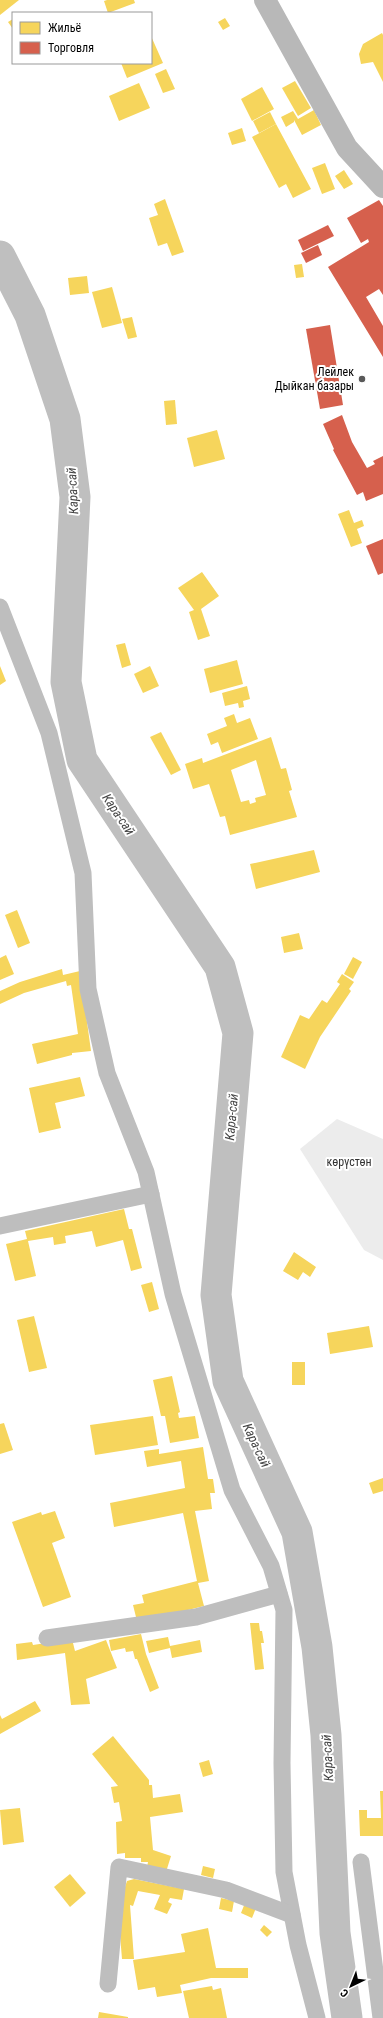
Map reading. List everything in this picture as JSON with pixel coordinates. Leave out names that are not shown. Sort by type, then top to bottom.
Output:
[{"type":"main road","points":[[265,0],[347,148],[383,187]]},
{"type":"street","points":[[0,608],[49,733],[83,873],[88,989],[107,1073],[146,1172],[173,1294],[232,1490],[271,1566],[284,1610],[282,1763],[284,1872],[298,1945],[317,2018]]},
{"type":"street","points":[[0,1226],[151,1194]]},
{"type":"street","points":[[47,1638],[196,1617],[279,1594]]},
{"type":"street","points":[[361,1862],[381,2018]]},
{"type":"street","points":[[108,1984],[119,1867],[226,1890],[292,1915]]},
{"type":"green space","name":"көрүстөн","points":[[337,1119],[383,1139],[383,1260],[364,1250],[300,1149]]},
{"type":"building: Жильё","points":[[0,0],[19,0],[0,15]]},
{"type":"building: Жильё","points":[[134,0],[135,3],[108,12],[104,1]]},
{"type":"building: Жильё","points":[[225,18],[230,26],[223,30],[218,22]]},
{"type":"building: Жильё","points":[[12,20],[12,28],[8,22]]},
{"type":"building: Жильё","points":[[382,33],[383,82],[373,62],[361,64],[359,54],[363,44]]},
{"type":"building: Жильё","points":[[152,38],[163,63],[127,78],[121,64],[152,64]]},
{"type":"building: Жильё","points":[[166,69],[175,89],[163,93],[155,74]]},
{"type":"building: Жильё","points":[[295,81],[311,108],[298,116],[282,88]]},
{"type":"building: Жильё","points":[[139,83],[150,108],[119,121],[109,96]]},
{"type":"building: Жильё","points":[[262,87],[274,109],[252,121],[241,99]]},
{"type":"building: Жильё","points":[[314,110],[321,125],[302,135],[294,120],[294,122],[286,127],[281,117],[293,111],[298,119]]},
{"type":"building: Жильё","points":[[270,112],[276,124],[259,133],[253,121]]},
{"type":"building: Жильё","points":[[276,124],[311,189],[293,198],[286,184],[279,188],[252,137]]},
{"type":"building: Жильё","points":[[242,128],[246,141],[232,145],[228,133]]},
{"type":"building: Жильё","points":[[325,163],[335,189],[322,194],[312,168]]},
{"type":"building: Жильё","points":[[344,170],[353,184],[344,189],[335,176]]},
{"type":"building: Жильё","points":[[165,199],[184,252],[172,256],[167,243],[158,246],[149,218],[158,215],[154,204]]},
{"type":"building: Жильё","points":[[302,264],[304,277],[296,278],[294,265]]},
{"type":"building: Жильё","points":[[87,276],[89,293],[70,295],[68,278]]},
{"type":"building: Жильё","points":[[112,287],[122,323],[102,328],[92,292]]},
{"type":"building: Жильё","points":[[132,317],[137,337],[128,339],[122,319]]},
{"type":"building: Жильё","points":[[175,400],[177,424],[166,425],[164,401]]},
{"type":"building: Жильё","points":[[217,430],[225,459],[194,467],[187,438]]},
{"type":"building: Жильё","points":[[349,510],[354,523],[362,520],[364,526],[357,529],[362,543],[351,547],[338,514]]},
{"type":"building: Жильё","points":[[202,572],[219,596],[201,609],[210,636],[198,640],[189,612],[194,610],[178,588]]},
{"type":"building: Жильё","points":[[125,643],[131,665],[122,668],[116,645]]},
{"type":"building: Жильё","points":[[237,660],[243,684],[210,693],[204,669]]},
{"type":"building: Жильё","points":[[0,666],[6,681],[0,685]]},
{"type":"building: Жильё","points":[[150,666],[159,686],[143,693],[134,674]]},
{"type":"building: Жильё","points":[[247,686],[250,699],[243,701],[244,707],[239,708],[238,703],[225,706],[222,693]]},
{"type":"building: Жильё","points":[[234,714],[237,723],[250,718],[258,739],[222,753],[218,742],[211,745],[207,734],[227,726],[224,718]]},
{"type":"building: Жильё","points":[[161,732],[181,770],[171,775],[150,737]]},
{"type":"building: Жильё","points":[[271,737],[281,769],[286,768],[292,790],[289,791],[297,817],[230,835],[225,816],[220,817],[209,784],[193,789],[185,764],[202,758],[203,763]],"holes":[[[256,760],[266,795],[255,798],[256,802],[250,804],[249,800],[241,802],[231,770]]]},
{"type":"building: Жильё","points":[[314,850],[320,872],[256,889],[250,864]]},
{"type":"building: Жильё","points":[[17,910],[30,943],[18,948],[5,915]]},
{"type":"building: Жильё","points":[[299,933],[303,949],[284,953],[281,937]]},
{"type":"building: Жильё","points":[[6,955],[14,974],[0,980],[0,958]]},
{"type":"building: Жильё","points":[[353,957],[362,962],[353,979],[344,974]]},
{"type":"building: Жильё","points":[[62,969],[63,975],[80,971],[91,1051],[72,1053],[72,1055],[37,1064],[32,1044],[78,1034],[71,985],[67,986],[66,981],[24,993],[0,1004],[0,991],[20,982]]},
{"type":"building: Жильё","points":[[342,974],[354,982],[349,989],[351,991],[320,1037],[305,1069],[281,1057],[300,1015],[309,1019],[322,1000],[327,1003],[340,984],[337,982]]},
{"type":"building: Жильё","points":[[80,1077],[85,1096],[55,1103],[61,1128],[39,1133],[29,1088]]},
{"type":"building: Жильё","points":[[124,1209],[129,1229],[132,1229],[142,1268],[131,1271],[123,1240],[96,1247],[92,1231],[65,1236],[66,1243],[54,1245],[53,1237],[28,1241],[36,1276],[15,1281],[6,1244],[27,1239],[25,1231]]},
{"type":"building: Жильё","points":[[294,1252],[316,1267],[310,1277],[303,1272],[298,1280],[283,1271]]},
{"type":"building: Жильё","points":[[152,1282],[159,1309],[149,1312],[141,1285]]},
{"type":"building: Жильё","points":[[34,1316],[47,1368],[29,1372],[17,1320]]},
{"type":"building: Жильё","points":[[369,1326],[373,1347],[330,1354],[327,1333]]},
{"type":"building: Жильё","points":[[292,1362],[305,1362],[305,1385],[292,1385]]},
{"type":"building: Жильё","points":[[172,1376],[180,1412],[178,1413],[179,1418],[195,1416],[199,1438],[170,1443],[165,1416],[161,1416],[153,1380]]},
{"type":"building: Жильё","points":[[153,1416],[158,1445],[95,1455],[90,1425]]},
{"type":"building: Жильё","points":[[4,1423],[13,1450],[0,1454],[0,1424]]},
{"type":"building: Жильё","points":[[203,1447],[208,1479],[213,1479],[215,1493],[210,1493],[212,1509],[195,1511],[209,1581],[198,1583],[204,1606],[148,1620],[137,1621],[133,1605],[144,1603],[142,1595],[197,1581],[183,1513],[114,1527],[110,1503],[185,1488],[181,1461],[147,1467],[144,1451],[159,1449],[159,1454]]},
{"type":"building: Жильё","points":[[383,1478],[383,1491],[373,1494],[369,1483]]},
{"type":"building: Жильё","points":[[55,1511],[65,1538],[52,1543],[71,1597],[43,1607],[12,1522],[41,1512],[42,1515]]},
{"type":"building: Жильё","points":[[250,1623],[259,1623],[260,1631],[262,1631],[264,1643],[261,1643],[264,1669],[255,1670]]},
{"type":"building: Жильё","points":[[141,1634],[146,1654],[159,1688],[150,1692],[137,1659],[135,1659],[133,1651],[126,1652],[125,1648],[111,1651],[109,1640]]},
{"type":"building: Жильё","points":[[168,1637],[170,1646],[200,1640],[202,1652],[172,1658],[170,1648],[149,1653],[146,1641]]},
{"type":"building: Жильё","points":[[72,1639],[75,1651],[106,1640],[117,1668],[86,1679],[90,1704],[71,1705],[65,1653],[17,1660],[16,1644],[32,1642],[33,1645]]},
{"type":"building: Жильё","points":[[35,1701],[41,1711],[0,1734],[0,1715],[2,1719]]},
{"type":"building: Жильё","points":[[113,1736],[149,1780],[149,1785],[152,1785],[153,1798],[180,1794],[183,1812],[150,1817],[153,1850],[171,1856],[166,1872],[147,1867],[148,1862],[141,1862],[141,1858],[125,1858],[125,1853],[117,1854],[116,1822],[122,1821],[119,1802],[114,1803],[111,1787],[118,1786],[92,1754]]},
{"type":"building: Жильё","points":[[209,1760],[213,1774],[203,1777],[199,1763]]},
{"type":"building: Жильё","points":[[380,1791],[383,1791],[383,1836],[360,1836],[359,1810],[367,1810],[367,1818],[381,1818]]},
{"type":"building: Жильё","points":[[20,1808],[24,1842],[3,1845],[0,1810]]},
{"type":"building: Жильё","points":[[203,1866],[215,1869],[213,1878],[201,1875]]},
{"type":"building: Жильё","points":[[70,1874],[86,1893],[70,1907],[54,1887]]},
{"type":"building: Жильё","points":[[134,1879],[184,1889],[182,1900],[170,1898],[168,1902],[172,1904],[167,1914],[154,1909],[160,1895],[138,1891],[133,1906],[130,1905],[134,1959],[122,1959],[119,1923],[120,1902],[127,1881]]},
{"type":"building: Жильё","points":[[221,1898],[234,1901],[232,1912],[219,1909]]},
{"type":"building: Жильё","points":[[245,1903],[256,1908],[252,1918],[241,1913]]},
{"type":"building: Жильё","points":[[264,1925],[272,1932],[267,1937],[260,1930]]},
{"type":"building: Жильё","points":[[208,1928],[216,1968],[248,1968],[248,1978],[211,1978],[180,1985],[182,1993],[157,1997],[155,1987],[138,1990],[133,1960],[185,1952],[181,1934]]},
{"type":"building: Жильё","points":[[212,1986],[213,1990],[221,1988],[227,2018],[189,2018],[183,1991]]},
{"type":"building: Жильё","points":[[99,2012],[128,2017],[128,2018],[98,2018]]},
{"type":"building: Торговля","points":[[379,200],[383,206],[383,295],[379,289],[366,297],[383,326],[383,357],[328,267],[369,242],[368,239],[361,243],[347,218]]},
{"type":"building: Торговля","points":[[328,225],[334,236],[303,251],[298,240]]},
{"type":"building: Торговля","points":[[318,245],[322,255],[306,263],[301,253]]},
{"type":"building: Торговля","points":[[330,325],[343,405],[320,409],[306,329]]},
{"type":"building: Торговля","points":[[342,415],[352,442],[367,468],[375,464],[373,461],[383,456],[383,494],[366,501],[363,492],[357,495],[333,450],[334,449],[323,424]]},
{"type":"building: Торговля","points":[[383,539],[383,573],[378,575],[366,546]]},
{"type":"waterway","name":"Кара-сай","points":[[0,256],[30,315],[65,419],[75,497],[66,682],[82,760],[220,967],[238,1033],[216,1295],[228,1381],[297,1532],[317,1647],[326,1735],[335,1933],[347,2018]]},
{"type":"place","name":"Лейлек Дыйкан базары","points":[[362,379]]}]
